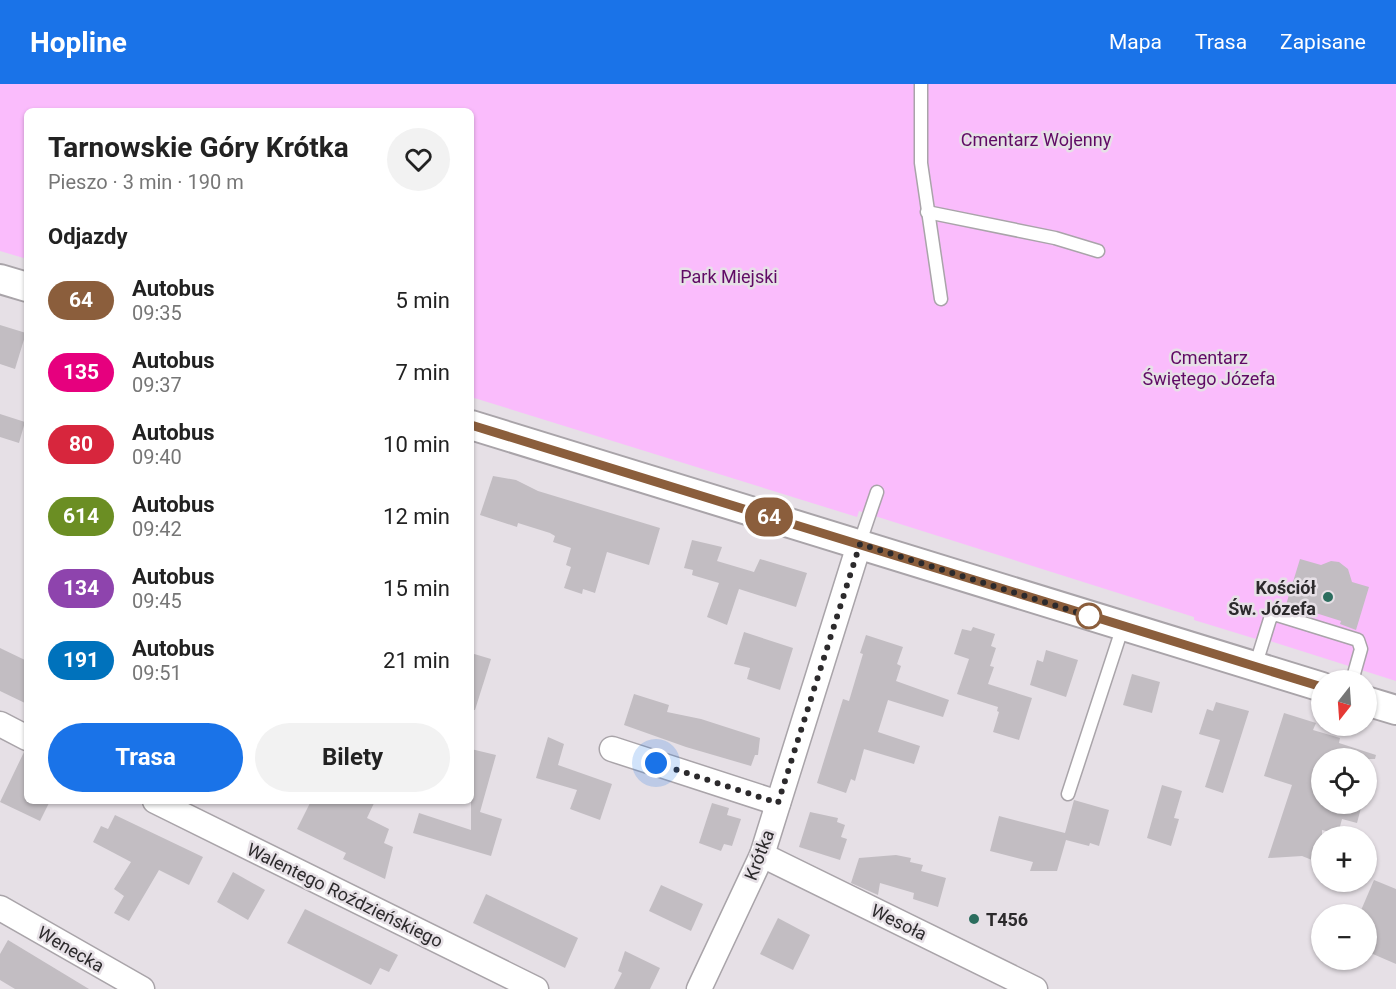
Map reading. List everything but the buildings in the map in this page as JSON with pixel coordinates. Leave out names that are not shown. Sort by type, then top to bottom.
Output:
[{"type":"street","points":[[0,279],[24,286]]},
{"type":"street","points":[[474,426],[1311,684]]},
{"type":"street","name":"Krótka","points":[[699,989],[762,855],[860,544]]},
{"type":"street","points":[[1377,704],[1396,710]]},
{"type":"street","points":[[0,724],[24,736]]},
{"type":"street","points":[[612,749],[778,803]]},
{"type":"street","name":"Walentego Roździeńskiego","points":[[161,804],[536,989]]},
{"type":"street","name":"Wesoła","points":[[762,855],[1035,989]]},
{"type":"street","name":"Wenecka","points":[[0,908],[142,989]]},
{"type":"lane","points":[[921,84],[921,164],[940,299]]},
{"type":"lane","points":[[927,212],[1061,239],[1098,251]]},
{"type":"lane","points":[[860,544],[877,492]]},
{"type":"lane","points":[[1256,667],[1270,619],[1274,614],[1358,640],[1360,649],[1355,670]]},
{"type":"lane","points":[[1068,794],[1123,626]]},
{"type":"green space","points":[[0,84],[1396,84],[1396,681],[1377,675],[1377,670],[1361,670],[1257,637],[1256,639],[1194,620],[1194,617],[859,511],[857,517],[474,398],[474,108],[24,108],[24,258],[0,251]]},
{"type":"bus line","name":"64","points":[[474,426],[1311,684]]},
{"type":"place","name":"Kościół Św. Józefa","points":[[1328,597]]},
{"type":"place","name":"T456","points":[[974,919]]},
{"type":"route","points":[[656,763],[778,803],[860,544],[1089,616]]},
{"type":"park label","name":"Cmentarz Wojenny","points":[[1036,139]]},
{"type":"park label","name":"Park Miejski","points":[[729,276]]},
{"type":"park label","name":"Cmentarz Świętego Józefa","points":[[1209,367]]}]
